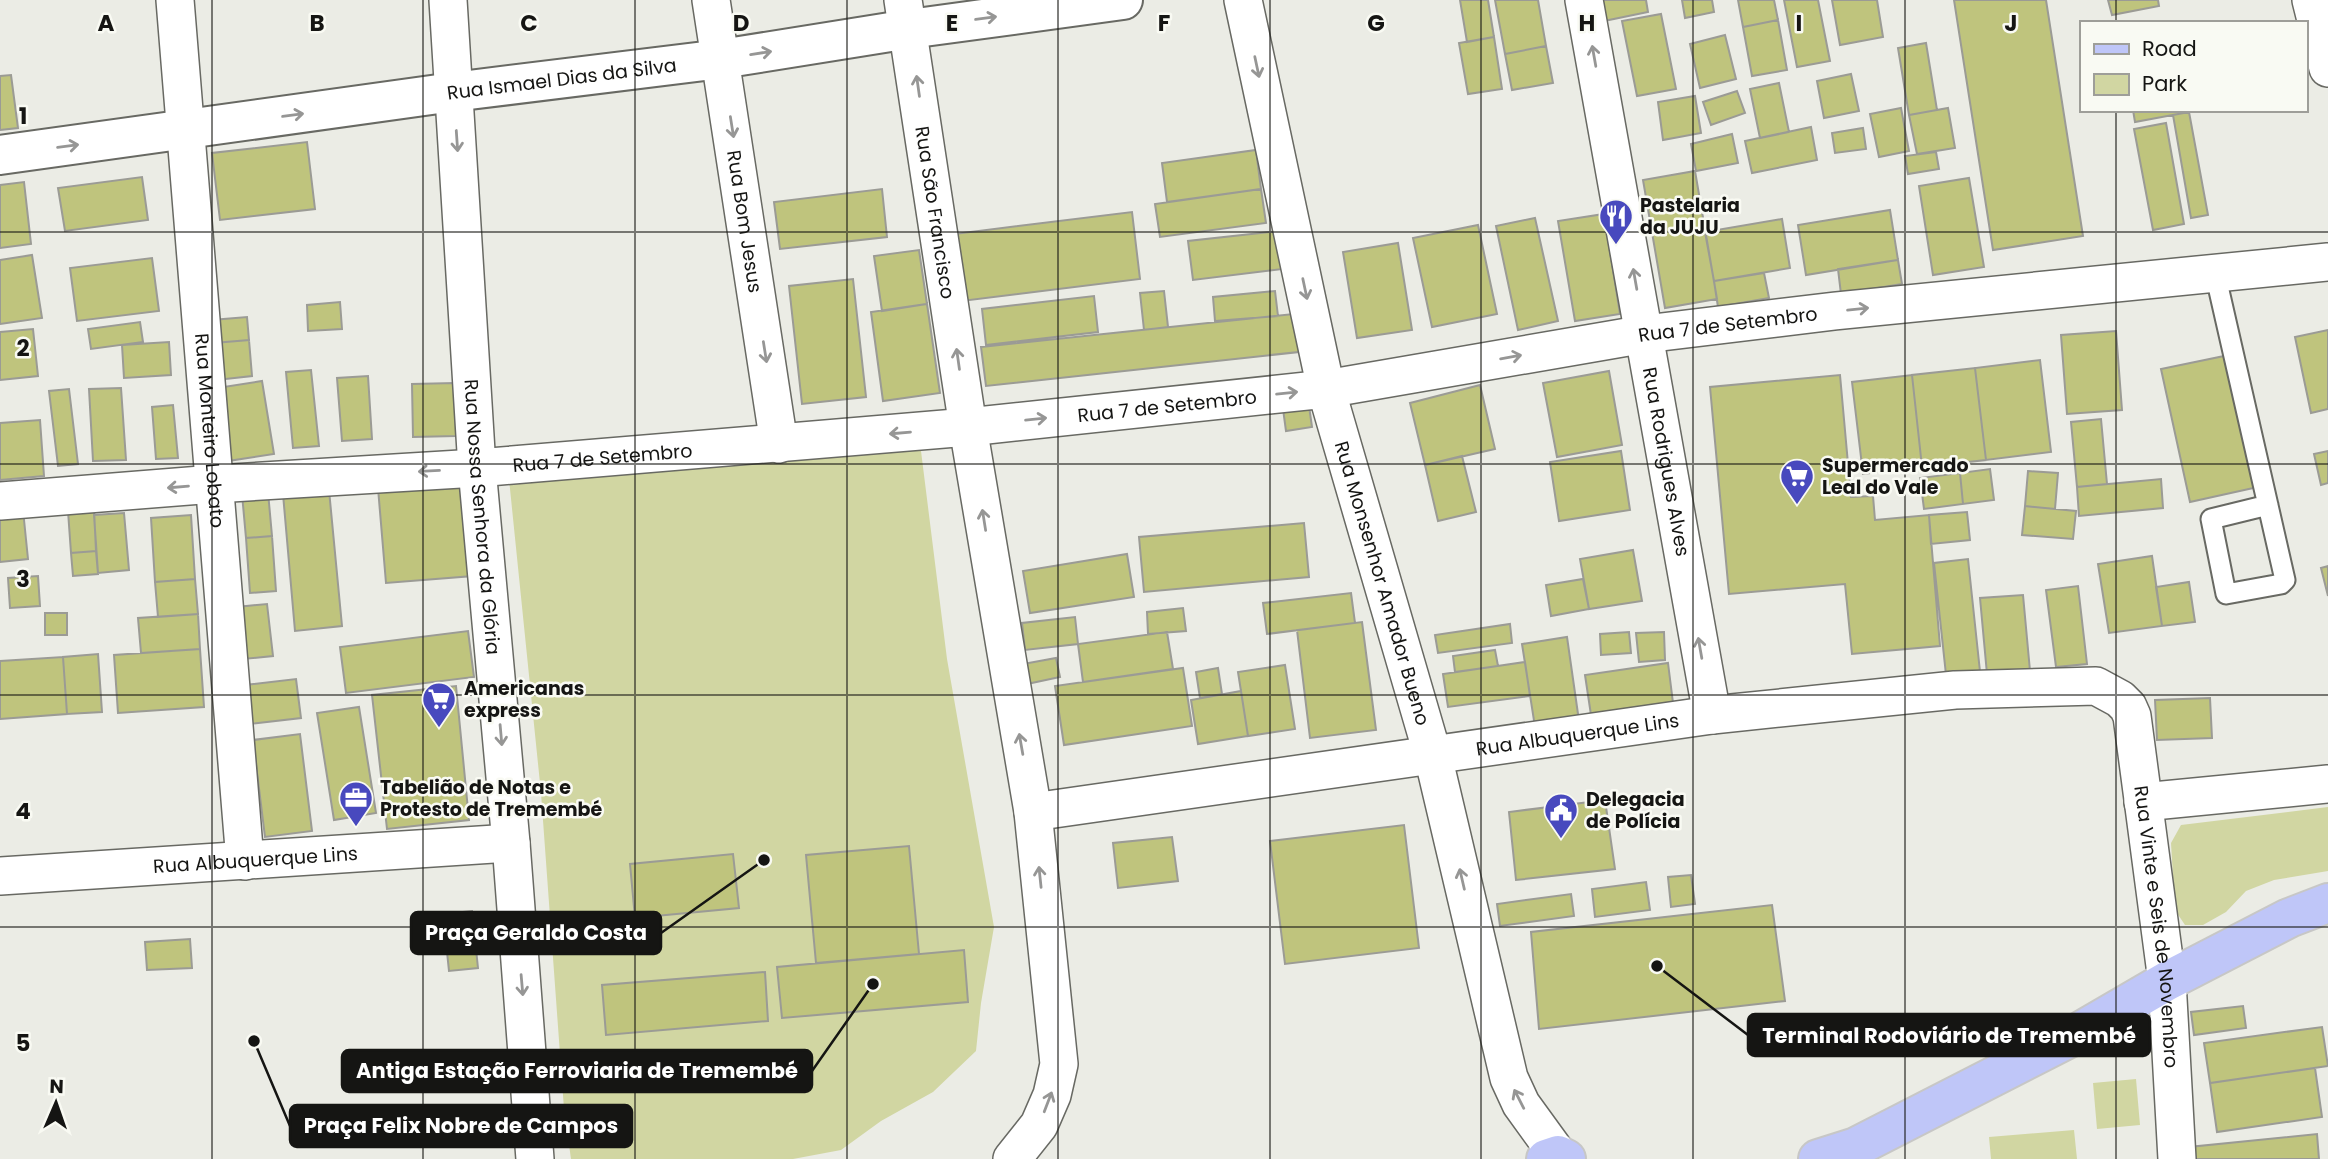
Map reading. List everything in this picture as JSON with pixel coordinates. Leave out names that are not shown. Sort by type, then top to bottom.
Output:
[{"type":"main road","points":[[1818,1159],[1857,1153],[2069,1038],[2167,981],[2289,918],[2328,903]]},
{"type":"street","name":"Rua Monteiro Lobato","points":[[175,0],[245,861]]},
{"type":"street","name":"Rua Nossa Senhora da Glória","points":[[448,0],[477,468],[511,844],[535,1159]]},
{"type":"street","name":"Rua Bom Jesus","points":[[711,0],[779,443]]},
{"type":"street","name":"Rua Ismael Dias da Silva","points":[[0,155],[453,92],[721,59],[906,14],[1123,0]]},
{"type":"street","name":"Rua Monsenhor Amador Bueno","points":[[1242,0],[1326,388],[1433,756],[1509,1078],[1521,1104],[1557,1158]]},
{"type":"street","name":"Rua Rodrigues Alves","points":[[1584,0],[1712,715]]},
{"type":"street","points":[[2311,0],[2328,68]]},
{"type":"street","name":"Rua São Francisco","points":[[906,14],[968,427],[1033,812],[1059,1064],[1052,1095],[1039,1125],[1012,1159]]},
{"type":"street","name":"Rua 7 de Setembro","points":[[0,501],[214,484],[477,468],[968,427],[1326,388],[1645,334],[1835,311],[2328,262]]},
{"type":"street","name":"Rua Albuquerque Lins","points":[[1033,812],[1712,715],[1955,690],[2096,686],[2120,699]]},
{"type":"street","name":"Rua Vinte e Seis de Novembro","points":[[2120,699],[2132,716],[2167,981],[2176,1159]]},
{"type":"street","points":[[2143,802],[2328,784]]},
{"type":"street","name":"Rua Albuquerque Lins","points":[[0,876],[511,844]]},
{"type":"lane","points":[[2215,273],[2268,505],[2285,583],[2226,594],[2211,519],[2268,505]]},
{"type":"green space","points":[[920,443],[947,659],[994,927],[976,1051],[933,1092],[881,1121],[841,1150],[793,1159],[571,1159],[564,1109],[541,793],[509,479]]},
{"type":"green space","points":[[2328,807],[2328,871],[2274,880],[2246,891],[2226,912],[2203,925],[2185,925],[2175,910],[2171,843],[2181,825]]},
{"type":"green space","points":[[2136,1079],[2140,1125],[2097,1129],[2093,1083]]},
{"type":"green space","points":[[2074,1130],[2077,1159],[1991,1159],[1989,1137]]},
{"type":"building","points":[[1460,0],[1488,0],[1494,37],[1467,42]]},
{"type":"building","points":[[1495,0],[1538,0],[1546,46],[1505,54]]},
{"type":"building","points":[[1600,0],[1646,0],[1648,12],[1604,21]]},
{"type":"building","points":[[1682,0],[1712,0],[1714,12],[1685,18]]},
{"type":"building","points":[[1738,0],[1774,0],[1778,20],[1743,27]]},
{"type":"building","points":[[1784,0],[1818,0],[1830,61],[1797,67]]},
{"type":"building","points":[[1832,0],[1877,0],[1883,37],[1840,45]]},
{"type":"building","points":[[1954,0],[2046,0],[2083,236],[1993,250]]},
{"type":"building","points":[[2108,0],[2158,0],[2159,6],[2112,15]]},
{"type":"building","points":[[1661,14],[1676,89],[1637,96],[1622,21]]},
{"type":"building","points":[[1778,20],[1787,70],[1752,76],[1743,27]]},
{"type":"building","points":[[1725,35],[1736,79],[1700,88],[1690,44]]},
{"type":"building","points":[[1494,37],[1502,89],[1468,94],[1459,43]]},
{"type":"building","points":[[1926,43],[1937,110],[1909,115],[1898,48]]},
{"type":"building","points":[[1546,46],[1553,83],[1512,90],[1505,54]]},
{"type":"building","points":[[1851,74],[1859,111],[1824,118],[1817,81]]},
{"type":"building","points":[[11,75],[18,128],[0,130],[0,76]]},
{"type":"building","points":[[1779,83],[1789,132],[1760,138],[1750,89]]},
{"type":"building","points":[[1737,91],[1745,113],[1711,125],[1703,102]]},
{"type":"building","points":[[1695,96],[1701,133],[1663,140],[1658,102]]},
{"type":"building","points":[[1901,108],[1909,151],[1879,157],[1870,114]]},
{"type":"building","points":[[1948,108],[1955,148],[1917,154],[1909,115]]},
{"type":"building","points":[[2133,112],[2189,112],[2135,122]]},
{"type":"building","points":[[2189,112],[2208,215],[2191,218],[2173,115]]},
{"type":"building","points":[[2166,123],[2184,224],[2153,230],[2134,129]]},
{"type":"building","points":[[1811,127],[1817,160],[1752,173],[1745,141]]},
{"type":"building","points":[[1863,128],[1866,149],[1835,153],[1832,133]]},
{"type":"building","points":[[1732,134],[1738,163],[1696,171],[1691,144]]},
{"type":"building","points":[[307,142],[315,209],[220,220],[212,153]]},
{"type":"building","points":[[1256,150],[1261,189],[1167,202],[1162,163]]},
{"type":"building","points":[[1936,152],[1939,169],[1908,174],[1905,156]]},
{"type":"building","points":[[1695,171],[1717,299],[1665,308],[1643,180]]},
{"type":"building","points":[[142,177],[148,220],[65,231],[58,188]]},
{"type":"building","points":[[1969,178],[1984,267],[1933,275],[1919,186]]},
{"type":"building","points":[[24,182],[31,244],[0,248],[0,185]]},
{"type":"building","points":[[882,189],[887,237],[780,249],[774,202]]},
{"type":"building","points":[[1261,189],[1266,223],[1160,237],[1155,204]]},
{"type":"building","points":[[1890,210],[1898,260],[1806,275],[1798,225]]},
{"type":"building","points":[[1132,212],[1140,279],[962,301],[954,234]]},
{"type":"building","points":[[1604,214],[1620,314],[1575,321],[1558,221]]},
{"type":"building","points":[[1535,218],[1558,321],[1518,330],[1496,226]]},
{"type":"building","points":[[1782,219],[1790,268],[1714,281],[1705,232]]},
{"type":"building","points":[[1478,225],[1497,314],[1432,327],[1413,238]]},
{"type":"building","points":[[1279,231],[1283,269],[1193,280],[1188,241]]},
{"type":"building","points":[[1398,243],[1412,330],[1357,338],[1343,252]]},
{"type":"building","points":[[919,250],[927,304],[882,311],[874,256]]},
{"type":"building","points":[[32,255],[42,318],[0,324],[0,260]]},
{"type":"building","points":[[152,258],[159,311],[77,321],[70,268]]},
{"type":"building","points":[[1898,260],[1902,284],[1841,294],[1838,269]]},
{"type":"building","points":[[1764,273],[1769,298],[1718,307],[1714,281]]},
{"type":"building","points":[[853,279],[866,397],[802,404],[789,286]]},
{"type":"building","points":[[1164,291],[1168,327],[1144,330],[1140,293]]},
{"type":"building","points":[[1275,291],[1278,316],[1215,321],[1213,297]]},
{"type":"building","points":[[1094,296],[1098,332],[986,345],[982,309]]},
{"type":"building","points":[[340,302],[342,329],[308,331],[307,305]]},
{"type":"building","points":[[927,304],[940,393],[883,401],[871,312]]},
{"type":"building","points":[[1303,313],[1308,351],[986,386],[981,347]]},
{"type":"building","points":[[247,317],[249,340],[214,343],[212,320]]},
{"type":"building","points":[[140,322],[143,342],[91,349],[88,329]]},
{"type":"building","points":[[33,329],[38,376],[0,380],[0,332]]},
{"type":"building","points":[[2328,330],[2328,409],[2311,413],[2295,337]]},
{"type":"building","points":[[2116,331],[2122,410],[2067,414],[2061,335]]},
{"type":"building","points":[[249,340],[252,376],[217,380],[214,343]]},
{"type":"building","points":[[169,342],[171,375],[124,378],[122,345]]},
{"type":"building","points":[[2229,355],[2258,487],[2190,502],[2161,369]]},
{"type":"building","points":[[2040,360],[2051,452],[1986,460],[1975,368]]},
{"type":"building","points":[[1975,368],[1986,460],[1922,467],[1912,375]]},
{"type":"building","points":[[311,370],[319,446],[293,448],[286,372]]},
{"type":"building","points":[[1609,371],[1622,445],[1557,457],[1543,383]]},
{"type":"building","name":"Supermercado Leal do Vale","points":[[1840,375],[1851,497],[1873,496],[1875,520],[1929,515],[1940,646],[1852,654],[1845,584],[1729,594],[1710,387]]},
{"type":"building","points":[[1912,375],[1922,467],[1863,474],[1852,382]]},
{"type":"building","points":[[368,376],[372,439],[342,441],[337,378]]},
{"type":"building","points":[[262,381],[274,454],[228,461],[217,388]]},
{"type":"building","points":[[455,383],[456,436],[413,437],[412,384]]},
{"type":"building","points":[[1480,385],[1495,449],[1425,465],[1410,403]]},
{"type":"building","points":[[121,388],[126,460],[93,461],[89,389]]},
{"type":"building","points":[[69,389],[78,464],[58,466],[49,391]]},
{"type":"building","points":[[173,405],[178,458],[156,459],[152,407]]},
{"type":"building","points":[[1309,406],[1312,427],[1286,431],[1283,409]]},
{"type":"building","points":[[2101,419],[2107,484],[2077,487],[2071,422]]},
{"type":"building","points":[[40,420],[44,476],[0,480],[0,423]]},
{"type":"building","points":[[1621,451],[1630,510],[1559,521],[1550,462]]},
{"type":"building","points":[[2328,451],[2328,483],[2321,485],[2314,454]]},
{"type":"building","points":[[1462,456],[1476,512],[1438,521],[1425,465]]},
{"type":"building","points":[[1990,469],[1994,500],[1963,504],[1960,473]]},
{"type":"building","points":[[2028,471],[2058,473],[2055,509],[2025,506]]},
{"type":"building","points":[[1960,473],[1963,504],[1924,509],[1920,478]]},
{"type":"building","points":[[2161,479],[2163,508],[2079,516],[2077,487]]},
{"type":"building","points":[[465,480],[473,576],[386,583],[378,488]]},
{"type":"building","points":[[329,490],[342,626],[295,631],[283,494]]},
{"type":"building","points":[[268,492],[272,536],[246,538],[242,494]]},
{"type":"building","points":[[2025,506],[2076,511],[2073,539],[2022,535]]},
{"type":"building","points":[[94,509],[96,551],[71,553],[68,511]]},
{"type":"building","points":[[23,510],[28,559],[0,562],[0,512]]},
{"type":"building","points":[[1967,512],[1970,540],[1931,544],[1929,515]]},
{"type":"building","points":[[124,513],[129,570],[98,573],[94,515]]},
{"type":"building","points":[[191,515],[195,579],[155,582],[151,518]]},
{"type":"building","points":[[1304,523],[1309,577],[1144,592],[1139,537]]},
{"type":"building","points":[[272,536],[276,591],[250,593],[246,538]]},
{"type":"building","points":[[1633,550],[1642,601],[1589,609],[1580,559]]},
{"type":"building","points":[[96,551],[98,574],[73,576],[71,553]]},
{"type":"building","points":[[1127,554],[1134,597],[1030,613],[1023,571]]},
{"type":"building","points":[[2152,556],[2162,626],[2109,633],[2098,564]]},
{"type":"building","points":[[1968,559],[1981,681],[1947,684],[1934,563]]},
{"type":"building","points":[[2328,566],[2328,596],[2321,568]]},
{"type":"building","points":[[38,576],[40,606],[10,608],[8,578]]},
{"type":"building","points":[[195,579],[198,614],[158,617],[155,582]]},
{"type":"building","points":[[1583,579],[1589,609],[1551,616],[1546,585]]},
{"type":"building","points":[[2189,582],[2195,622],[2162,626],[2156,587]]},
{"type":"building","points":[[2078,586],[2087,664],[2056,667],[2046,590]]},
{"type":"building","points":[[1351,593],[1355,623],[1267,634],[1263,603]]},
{"type":"building","points":[[2023,595],[2030,671],[1987,674],[1980,598]]},
{"type":"building","points":[[267,604],[273,656],[243,659],[237,607]]},
{"type":"building","points":[[1183,608],[1186,631],[1148,634],[1147,612]]},
{"type":"building","points":[[45,613],[67,613],[67,635],[45,635]]},
{"type":"building","points":[[198,614],[200,649],[141,653],[138,618]]},
{"type":"building","points":[[1075,617],[1078,644],[1025,650],[1022,623]]},
{"type":"building","points":[[1362,622],[1376,730],[1310,738],[1297,630]]},
{"type":"building","points":[[1510,624],[1512,643],[1438,653],[1435,635]]},
{"type":"building","points":[[468,631],[474,677],[346,693],[340,647]]},
{"type":"building","points":[[1167,632],[1173,669],[1083,682],[1078,644]]},
{"type":"building","points":[[1629,632],[1631,653],[1601,655],[1600,634]]},
{"type":"building","points":[[1664,632],[1665,660],[1639,662],[1636,633]]},
{"type":"building","points":[[1567,637],[1579,721],[1535,727],[1522,644]]},
{"type":"building","points":[[200,649],[204,707],[118,713],[114,655]]},
{"type":"building","points":[[1495,650],[1498,666],[1455,672],[1453,656]]},
{"type":"building","points":[[98,654],[102,712],[67,714],[63,657]]},
{"type":"building","points":[[63,657],[67,714],[0,719],[0,661]]},
{"type":"building","points":[[1056,658],[1060,677],[1027,684],[1023,664]]},
{"type":"building","points":[[1525,662],[1530,696],[1448,707],[1443,674]]},
{"type":"building","points":[[1668,663],[1673,703],[1591,715],[1585,675]]},
{"type":"building","points":[[1285,665],[1295,729],[1248,736],[1238,672]]},
{"type":"building","points":[[1183,668],[1192,726],[1064,745],[1055,686]]},
{"type":"building","points":[[1218,668],[1222,694],[1200,698],[1196,672]]},
{"type":"building","points":[[296,679],[301,718],[249,724],[245,685]]},
{"type":"building","points":[[456,686],[469,820],[387,829],[372,695]]},
{"type":"building","points":[[1241,691],[1248,736],[1198,744],[1191,700]]},
{"type":"building","points":[[2210,698],[2212,738],[2157,740],[2155,700]]},
{"type":"building","points":[[359,707],[376,813],[334,820],[317,713]]},
{"type":"building","points":[[300,734],[312,831],[265,837],[253,740]]},
{"type":"building","name":"Delegacia de Polícia","points":[[1605,800],[1615,869],[1516,880],[1509,812]]},
{"type":"building","points":[[1404,825],[1419,948],[1285,964],[1270,841]]},
{"type":"building","points":[[1172,837],[1178,881],[1118,888],[1113,843]]},
{"type":"building","points":[[909,846],[919,954],[816,963],[806,855]]},
{"type":"building","points":[[733,854],[739,908],[635,918],[630,864]]},
{"type":"building","points":[[1691,875],[1695,904],[1671,907],[1668,877]]},
{"type":"building","points":[[1646,882],[1650,910],[1595,917],[1592,889]]},
{"type":"building","points":[[1571,894],[1574,916],[1500,926],[1497,904]]},
{"type":"building","points":[[1772,905],[1785,1001],[1539,1029],[1531,932]]},
{"type":"building","points":[[472,911],[478,968],[449,971],[443,914]]},
{"type":"building","points":[[190,939],[192,968],[147,970],[145,942]]},
{"type":"building","points":[[964,950],[968,1002],[782,1018],[777,967]]},
{"type":"building","points":[[765,972],[768,1021],[606,1035],[602,985]]},
{"type":"building","points":[[2243,1006],[2246,1028],[2194,1035],[2191,1012]]},
{"type":"building","points":[[2322,1027],[2328,1066],[2210,1083],[2204,1043]]},
{"type":"building","points":[[2315,1068],[2322,1117],[2217,1132],[2210,1083]]},
{"type":"building","points":[[2317,1134],[2319,1159],[2190,1159],[2189,1147]]},
{"type":"place","name":"Pastelaria da JUJU","points":[[1616,246]]},
{"type":"place","name":"Supermercado Leal do Vale","points":[[1797,506]]},
{"type":"place","name":"Americanas express","points":[[439,729]]},
{"type":"place","name":"Tabelião de Notas e Protesto de Tremembé","points":[[356,828]]},
{"type":"place","name":"Delegacia de Polícia","points":[[1561,840]]},
{"type":"place","name":"Praça Geraldo Costa","points":[[764,860]]},
{"type":"place","name":"Terminal Rodoviário de Tremembé","points":[[1657,966]]},
{"type":"place","name":"Antiga Estação Ferroviaria de Tremembé","points":[[873,984]]},
{"type":"place","name":"Praça Felix Nobre de Campos","points":[[254,1041]]}]
